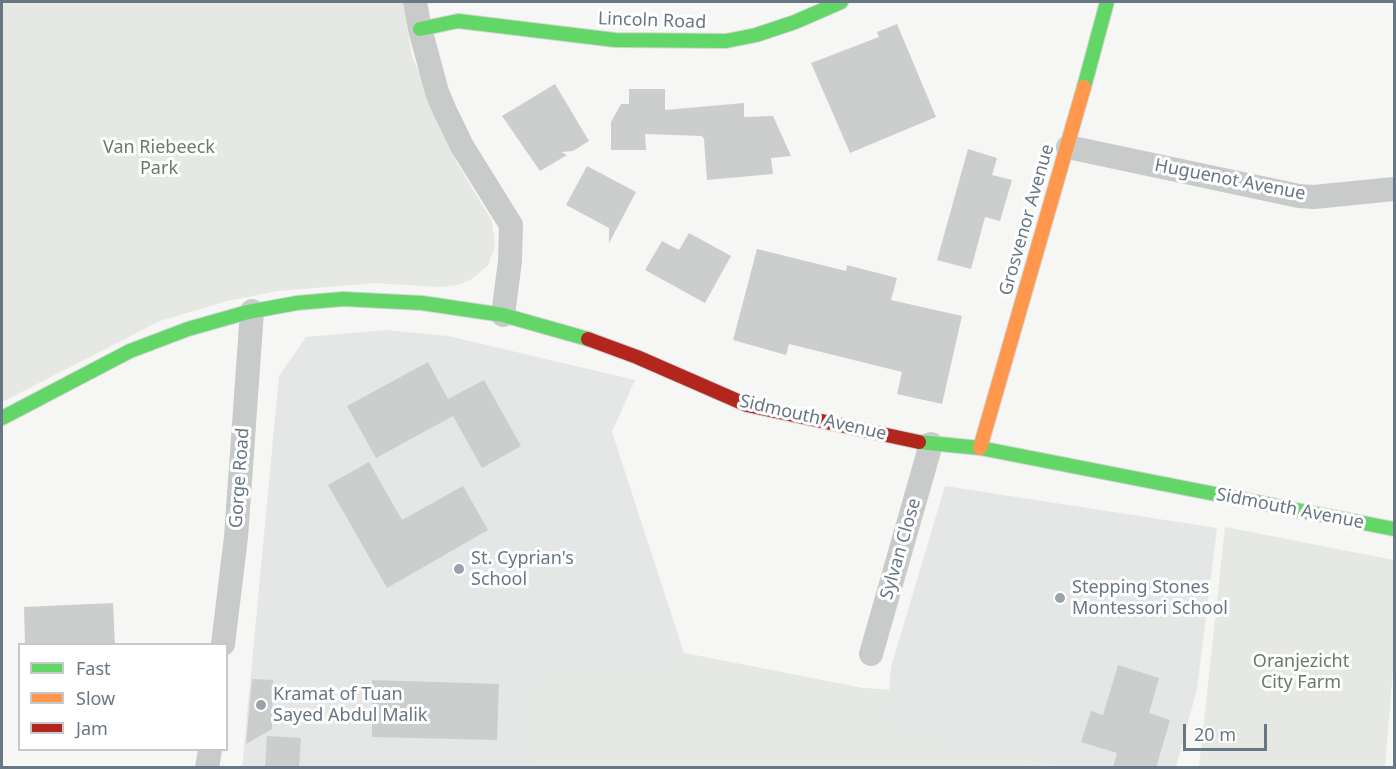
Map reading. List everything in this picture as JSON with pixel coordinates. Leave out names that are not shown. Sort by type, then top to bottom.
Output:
[{"type":"street","points":[[415,2],[437,92],[445,111],[462,146],[511,225],[510,261],[503,315]]},
{"type":"street","name":"Lincoln Road","points":[[420,29],[458,21],[615,40],[726,41],[756,35],[841,2]]},
{"type":"street","name":"Grosvenor Avenue","points":[[980,448],[1068,147],[1107,2]]},
{"type":"street","name":"Huguenot Avenue","points":[[1068,147],[1299,196],[1314,197],[1395,189]]},
{"type":"street","name":"Sidmouth Avenue","points":[[2,418],[130,351],[188,329],[252,310],[343,299],[422,303],[503,315],[572,334],[637,357],[747,405],[931,444],[980,448],[1395,529]]},
{"type":"street","name":"Gorge Road","points":[[223,643],[236,537],[252,310]]},
{"type":"street","name":"Sylvan Close","points":[[871,654],[931,444]]},
{"type":"street","points":[[207,768],[210,751]]},
{"type":"shaded area","name":"St. Cyprian's School","points":[[385,330],[448,336],[635,380],[612,432],[684,653],[862,688],[889,690],[891,667],[945,486],[1217,528],[1197,689],[1176,767],[1063,767],[980,753],[991,767],[242,768],[279,376],[306,337]]},
{"type":"green space","name":"Van Riebeeck Park","points":[[2,2],[403,2],[412,56],[457,163],[492,221],[495,246],[488,265],[472,279],[457,285],[440,287],[374,283],[278,291],[227,301],[160,321],[2,402]]},
{"type":"green space","name":"Oranjezicht City Farm","points":[[1225,527],[1394,560],[1394,658],[1385,767],[1199,767]]},
{"type":"green space","points":[[684,653],[862,688],[889,690],[885,727],[980,753],[1063,767],[535,767],[535,693],[543,684],[551,679],[572,680],[584,675],[615,679],[643,674],[667,664]]},
{"type":"building","points":[[897,24],[936,117],[850,153],[811,63],[879,37],[877,32]]},
{"type":"building","points":[[555,84],[589,141],[573,151],[561,152],[567,155],[540,171],[502,116]]},
{"type":"building","points":[[629,89],[665,89],[665,110],[744,103],[744,117],[773,116],[791,156],[771,158],[773,174],[707,180],[702,136],[645,134],[646,150],[611,150],[611,122],[621,104],[629,104]]},
{"type":"building","points":[[968,149],[997,158],[992,175],[1012,180],[1000,221],[985,217],[971,269],[937,260]]},
{"type":"building","points":[[587,166],[636,192],[609,243],[609,228],[566,205]]},
{"type":"building","points":[[689,233],[731,256],[705,303],[645,270],[662,241],[679,250]]},
{"type":"building","points":[[757,249],[846,271],[847,265],[897,278],[891,300],[962,316],[942,404],[897,394],[902,372],[789,344],[786,355],[733,340]]},
{"type":"building","points":[[428,362],[448,399],[484,380],[521,446],[482,468],[453,416],[376,458],[347,406]]},
{"type":"building","points":[[369,462],[402,520],[463,486],[488,530],[387,588],[328,485]]},
{"type":"building","points":[[113,603],[115,643],[25,643],[24,607]]},
{"type":"building","points":[[1118,665],[1159,678],[1149,713],[1170,720],[1156,768],[1113,768],[1117,753],[1081,742],[1091,711],[1103,715]]},
{"type":"building","name":"Kramat of Tuan Sayed Abdul Malik","points":[[252,679],[273,680],[272,729],[246,744]]},
{"type":"building","points":[[372,680],[499,684],[497,740],[372,737]]},
{"type":"building","points":[[267,736],[301,738],[299,768],[265,768]]},
{"type":"traffic: fast","points":[[420,29],[458,21],[615,40],[726,41],[756,35],[795,22],[841,2]]},
{"type":"traffic: fast","points":[[1084,87],[1107,2]]},
{"type":"traffic: fast","points":[[2,418],[130,351],[188,329],[248,312],[297,303],[343,299],[422,303],[503,315],[588,339]]},
{"type":"traffic: fast","points":[[919,442],[980,448],[1394,529]]},
{"type":"traffic: slow","points":[[980,448],[1084,87]]},
{"type":"traffic: jam","points":[[588,339],[637,357],[747,405],[919,442]]},
{"type":"place","name":"St. Cyprian's School","points":[[459,569]]},
{"type":"place","name":"Stepping Stones Montessori School","points":[[1060,598]]},
{"type":"place","name":"Kramat of Tuan Sayed Abdul Malik","points":[[261,705]]}]
